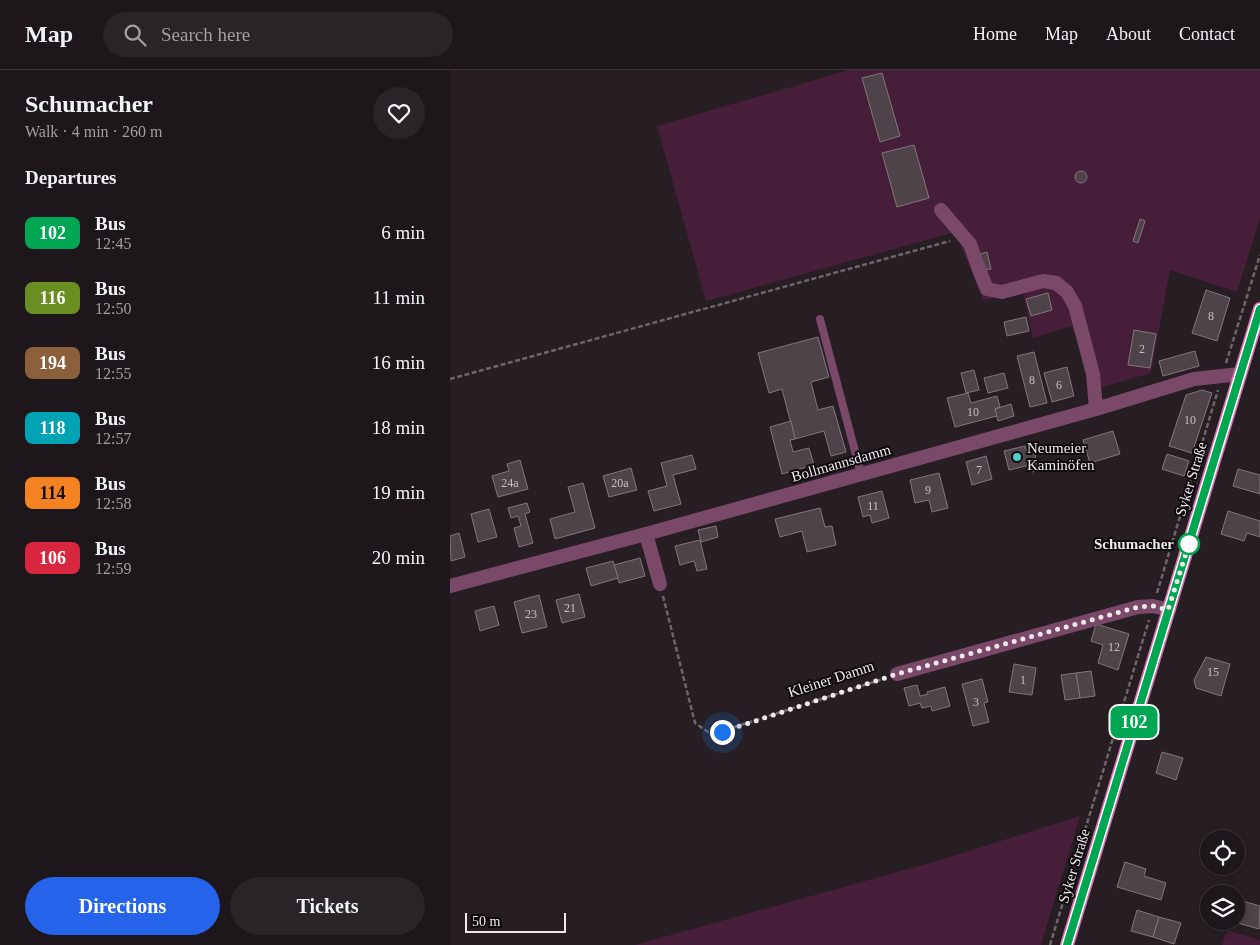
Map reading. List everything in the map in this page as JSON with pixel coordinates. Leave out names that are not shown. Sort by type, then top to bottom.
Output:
[{"type":"main road","name":"Syker Straße","points":[[1066,945],[1260,309]]},
{"type":"street","points":[[941,210],[970,244],[987,289],[1002,292],[1043,281],[1056,283],[1068,292],[1075,306],[1092,374],[1096,409]]},
{"type":"street","name":"Bollmannsdamm","points":[[450,586],[646,534],[1096,409],[1194,379],[1240,374]]},
{"type":"street","points":[[646,534],[660,584]]},
{"type":"street","name":"Kleiner Damm","points":[[897,674],[1138,607],[1153,606],[1168,610]]},
{"type":"lane","points":[[820,319],[861,474]]},
{"type":"path","points":[[450,379],[965,237]]},
{"type":"path","name":"Kleiner Damm","points":[[660,584],[695,723],[708,732],[722,732],[897,674]]},
{"type":"shaded area","points":[[849,70],[1260,70],[1260,218],[1237,292],[1170,270],[1151,373],[1099,388],[1072,326],[1033,338],[1023,294],[983,300],[955,232],[706,301],[657,126]]},
{"type":"shaded area","points":[[1080,816],[1041,945],[635,945],[944,859]]},
{"type":"shaded area","points":[[1227,930],[1260,940],[1260,945],[1222,945]]},
{"type":"building","points":[[882,73],[900,136],[880,142],[862,78]]},
{"type":"building","points":[[914,145],[929,198],[897,207],[882,153]]},
{"type":"building","points":[[1079,171],[1083,171],[1087,177],[1083,183],[1079,183],[1075,179],[1075,175]]},
{"type":"building","points":[[1140,219],[1145,221],[1138,243],[1133,241]]},
{"type":"building","points":[[987,252],[991,269],[984,270],[980,254]]},
{"type":"building","points":[[1206,290],[1230,298],[1217,341],[1192,333]]},
{"type":"building","points":[[1048,293],[1052,310],[1031,316],[1026,299]]},
{"type":"building","points":[[1026,317],[1029,331],[1007,336],[1004,322]]},
{"type":"building","points":[[1134,330],[1156,334],[1150,368],[1128,365]]},
{"type":"building","points":[[818,337],[829,377],[811,382],[818,410],[833,406],[846,452],[831,456],[824,431],[795,439],[782,389],[769,393],[758,353]]},
{"type":"building","points":[[1195,351],[1199,366],[1163,376],[1159,361]]},
{"type":"building","points":[[1034,352],[1047,403],[1030,407],[1017,356]]},
{"type":"building","points":[[1067,367],[1074,396],[1052,402],[1044,373]]},
{"type":"building","points":[[974,370],[979,390],[966,393],[961,373]]},
{"type":"building","points":[[1004,373],[1008,388],[988,393],[984,378]]},
{"type":"building","points":[[1202,390],[1212,393],[1192,453],[1169,446],[1186,395]]},
{"type":"building","points":[[968,393],[971,403],[997,396],[1000,407],[995,409],[997,416],[955,427],[947,398]]},
{"type":"building","points":[[1011,404],[1014,416],[998,421],[995,409]]},
{"type":"building","points":[[791,421],[795,439],[790,440],[793,452],[809,448],[814,465],[782,474],[770,427]]},
{"type":"building","points":[[1113,431],[1120,454],[1090,463],[1083,440]]},
{"type":"building","points":[[1025,446],[1027,453],[1034,451],[1039,470],[1032,472],[1030,465],[1009,470],[1004,451]]},
{"type":"building","points":[[1167,454],[1189,461],[1184,476],[1162,469]]},
{"type":"building","points":[[692,455],[696,469],[673,475],[681,504],[654,511],[648,491],[667,486],[661,463]]},
{"type":"building","points":[[986,456],[992,479],[972,485],[966,462]]},
{"type":"building","points":[[520,460],[528,489],[498,497],[492,476],[509,471],[507,464]]},
{"type":"building","points":[[631,468],[637,490],[609,497],[603,476]]},
{"type":"building","points":[[1238,469],[1260,475],[1260,494],[1233,486]]},
{"type":"building","points":[[939,473],[948,508],[932,512],[929,500],[915,503],[910,480]]},
{"type":"building","points":[[583,483],[595,528],[555,539],[550,519],[575,512],[568,487]]},
{"type":"building","points":[[882,491],[889,518],[872,523],[870,515],[863,517],[858,497]]},
{"type":"building","points":[[527,503],[530,512],[525,514],[533,543],[519,547],[514,528],[521,526],[518,516],[511,518],[508,508]]},
{"type":"building","points":[[820,508],[825,527],[832,526],[836,545],[807,552],[802,531],[780,537],[775,519]]},
{"type":"building","points":[[489,509],[497,537],[478,542],[471,514]]},
{"type":"building","points":[[1228,511],[1260,521],[1260,537],[1247,533],[1244,541],[1221,534]]},
{"type":"building","points":[[716,526],[718,537],[701,542],[698,530]]},
{"type":"building","points":[[459,533],[465,557],[451,561],[450,536]]},
{"type":"building","points":[[700,540],[707,569],[697,571],[694,561],[680,565],[675,546]]},
{"type":"building","points":[[640,558],[645,576],[619,583],[614,565]]},
{"type":"building","points":[[613,561],[618,578],[591,586],[586,568]]},
{"type":"building","points":[[579,594],[585,617],[562,623],[556,600]]},
{"type":"building","points":[[539,595],[547,627],[522,633],[514,602]]},
{"type":"building","points":[[494,606],[499,625],[480,631],[475,611]]},
{"type":"building","points":[[1096,624],[1129,634],[1118,670],[1098,663],[1103,645],[1091,641]]},
{"type":"building","points":[[1206,657],[1230,664],[1221,696],[1196,688],[1194,680]]},
{"type":"building","points":[[1014,664],[1036,668],[1032,695],[1009,692]]},
{"type":"building","points":[[1091,671],[1095,696],[1080,698],[1076,673]]},
{"type":"building","points":[[1076,673],[1080,698],[1065,700],[1061,675]]},
{"type":"building","points":[[982,679],[988,702],[984,703],[989,722],[973,726],[962,684]]},
{"type":"building","points":[[917,685],[920,696],[945,687],[950,706],[932,711],[931,706],[922,708],[920,703],[909,706],[904,688]]},
{"type":"building","points":[[1162,752],[1183,758],[1176,780],[1156,773]]},
{"type":"building","points":[[1125,862],[1146,869],[1144,876],[1166,883],[1161,900],[1117,887]]},
{"type":"building","points":[[1245,902],[1260,906],[1259,929],[1245,925]]},
{"type":"building","points":[[1137,910],[1159,917],[1153,937],[1131,931]]},
{"type":"building","points":[[1159,917],[1181,923],[1174,944],[1153,937]]},
{"type":"bus line","name":"102","points":[[1067,945],[1260,309]]},
{"type":"place","name":"Neumeier Kaminöfen","points":[[1017,457]]},
{"type":"place","name":"Schumacher","points":[[1189,544]]},
{"type":"route","points":[[722,732],[897,674],[1138,607],[1153,606],[1168,610],[1189,544]]}]
